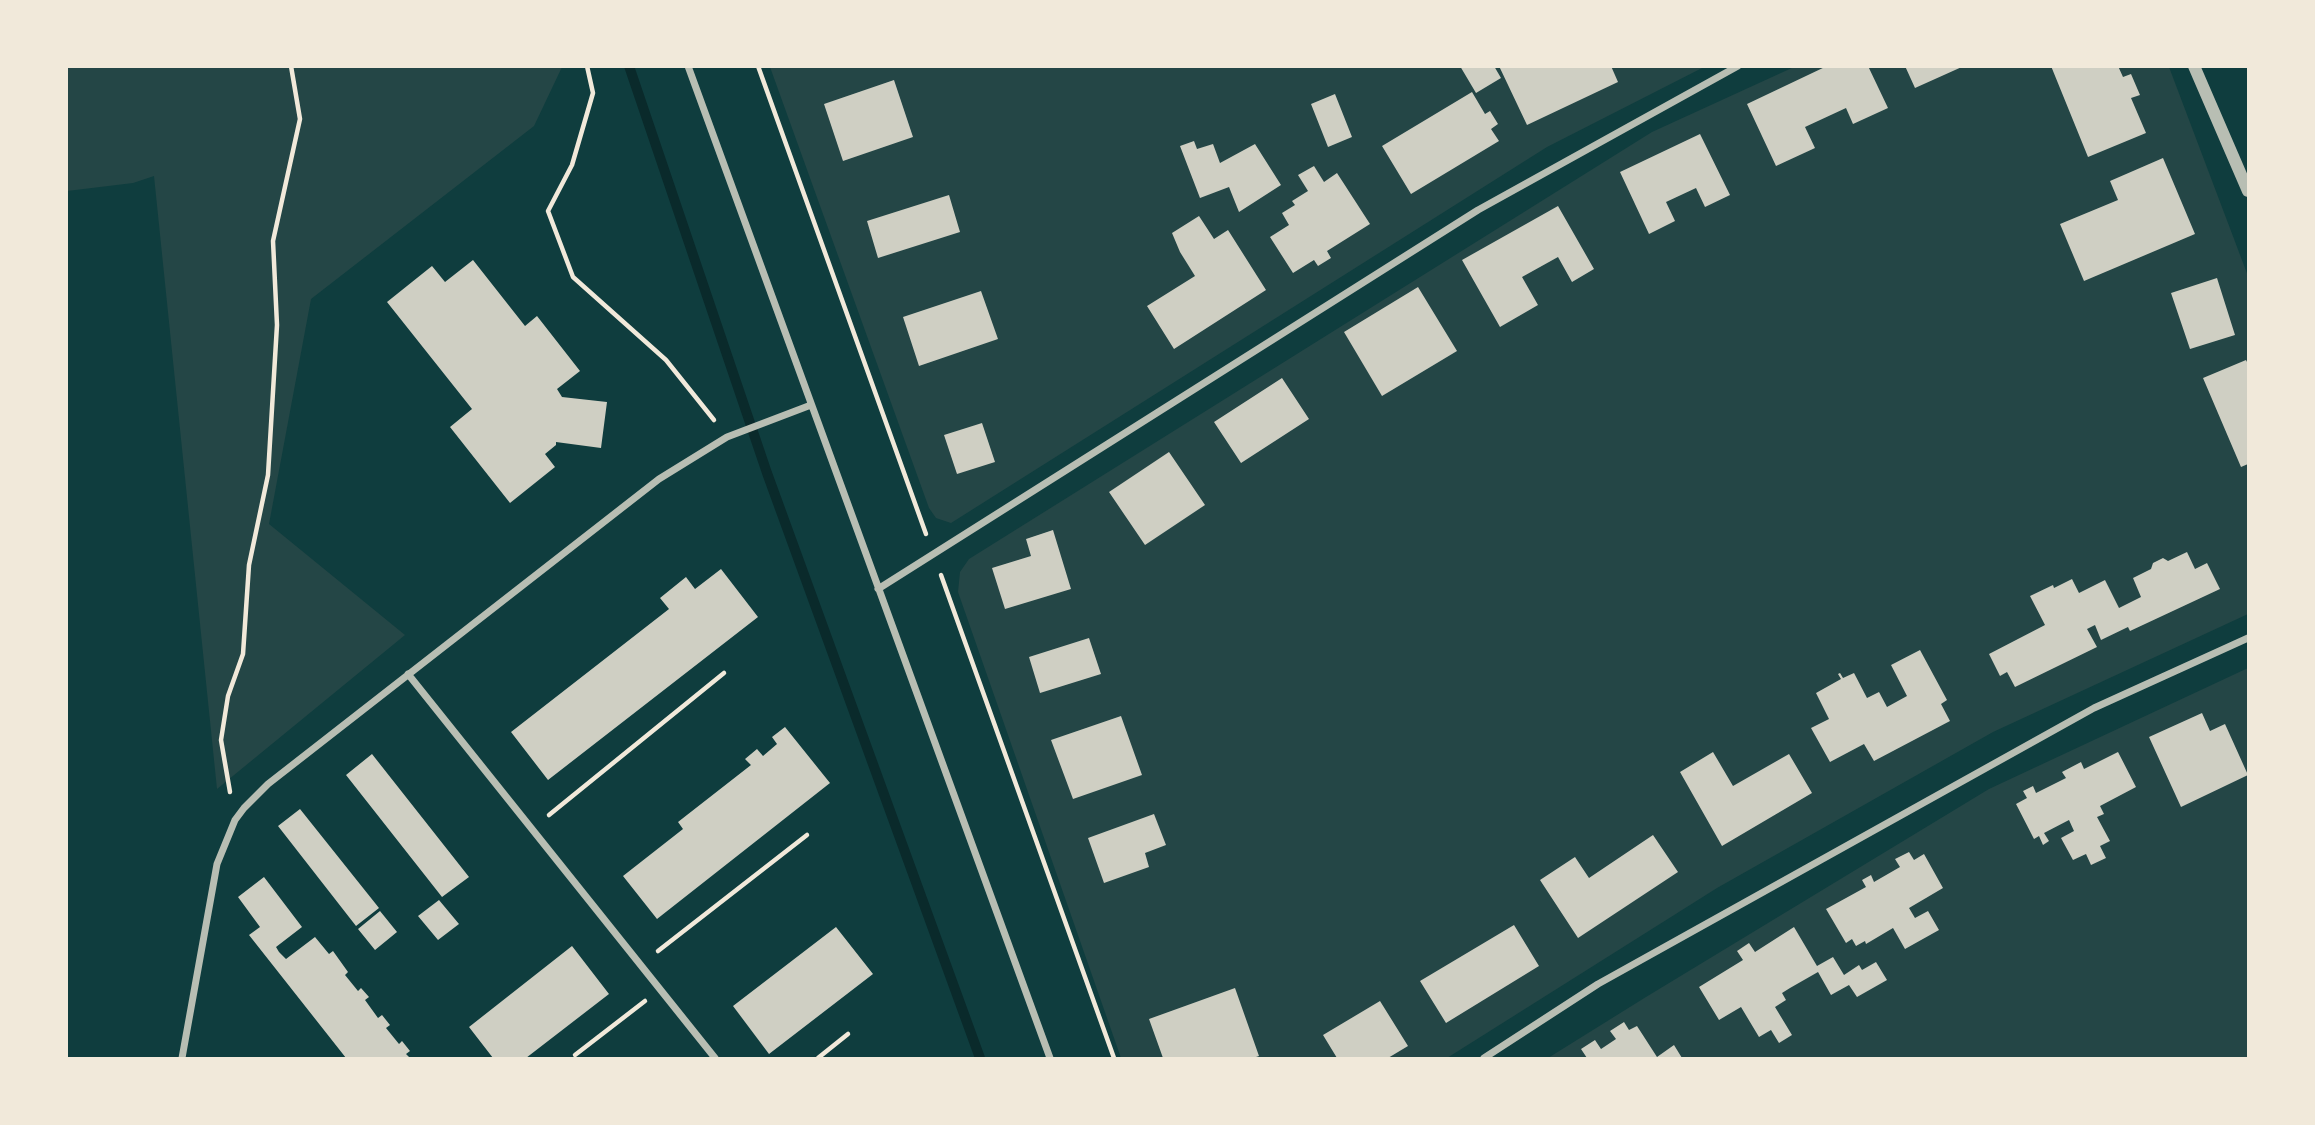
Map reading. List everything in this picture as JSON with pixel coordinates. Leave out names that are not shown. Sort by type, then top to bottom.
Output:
[{"type":"street","points":[[688,66],[1050,1059]]},
{"type":"street","points":[[878,589],[1478,210],[1738,66]]},
{"type":"street","points":[[2194,66],[2249,191]]},
{"type":"street","points":[[181,1059],[217,864],[235,820],[268,784],[659,479],[727,437],[811,405]]},
{"type":"street","points":[[1484,1059],[1598,984],[2094,708],[2249,638]]},
{"type":"street","points":[[408,674],[715,1059]]},
{"type":"path","points":[[235,820],[221,740],[228,696],[243,654],[249,565],[268,475],[277,325],[273,241],[300,119],[291,66]]},
{"type":"path","points":[[587,66],[593,93],[572,165],[548,211],[573,276],[666,360],[727,437]]},
{"type":"path","points":[[532,829],[724,673]]},
{"type":"path","points":[[640,965],[807,835]]},
{"type":"path","points":[[575,1055],[660,989]]},
{"type":"path","points":[[818,1059],[848,1034]]},
{"type":"shaded area","points":[[66,67],[562,67],[534,126],[311,299],[269,524],[405,635],[217,789],[154,176],[133,183],[67,191]]},
{"type":"shaded area","points":[[770,67],[1704,67],[1547,147],[951,523],[936,518],[929,508]]},
{"type":"shaded area","points":[[1794,67],[2169,67],[2248,276],[2248,614],[1993,732],[1717,888],[1447,1058],[1121,1058],[958,592],[960,572],[969,559],[1652,132]]},
{"type":"shaded area","points":[[2248,668],[2248,1058],[1548,1058],[1989,789]]},
{"type":"building","points":[[1460,66],[1494,66],[1501,78],[1476,93]]},
{"type":"building","points":[[1499,66],[1611,66],[1618,82],[1527,125]]},
{"type":"building","points":[[1827,66],[1868,66],[1888,108],[1853,124],[1846,108],[1805,127],[1815,148],[1776,166],[1747,104]]},
{"type":"building","points":[[1905,66],[1964,66],[1915,88]]},
{"type":"building","points":[[2051,66],[2118,66],[2123,77],[2131,74],[2140,95],[2131,98],[2146,133],[2088,157]]},
{"type":"building","points":[[894,80],[913,137],[843,161],[824,104]]},
{"type":"building","points":[[1472,92],[1485,114],[1490,111],[1498,124],[1491,129],[1499,141],[1411,194],[1382,146]]},
{"type":"building","points":[[1335,94],[1352,137],[1328,147],[1311,104]]},
{"type":"building","points":[[1700,134],[1730,195],[1705,207],[1696,188],[1666,202],[1675,221],[1649,234],[1620,172]]},
{"type":"building","points":[[1194,141],[1197,149],[1213,144],[1220,163],[1255,144],[1281,185],[1239,212],[1229,187],[1200,198],[1180,146]]},
{"type":"building","points":[[2163,158],[2195,234],[2084,281],[2060,224],[2118,200],[2110,181]]},
{"type":"building","points":[[1314,166],[1324,182],[1337,173],[1370,224],[1327,251],[1331,258],[1318,266],[1314,260],[1293,273],[1270,237],[1289,225],[1282,213],[1295,205],[1292,201],[1308,191],[1298,175]]},
{"type":"building","points":[[949,195],[960,232],[878,258],[867,221]]},
{"type":"building","points":[[1558,206],[1594,269],[1572,282],[1558,257],[1522,277],[1538,305],[1500,327],[1462,260]]},
{"type":"building","points":[[1199,216],[1214,239],[1228,230],[1266,290],[1174,349],[1147,306],[1195,276],[1172,233]]},
{"type":"building","points":[[473,260],[525,326],[537,316],[580,371],[557,389],[562,397],[607,402],[601,448],[556,442],[545,454],[555,467],[510,503],[450,427],[472,409],[387,302],[432,266],[445,282]]},
{"type":"building","points":[[2217,278],[2235,335],[2190,349],[2171,293]]},
{"type":"building","points":[[1418,287],[1457,351],[1382,396],[1344,332]]},
{"type":"building","points":[[981,291],[998,339],[919,366],[903,317]]},
{"type":"building","points":[[2246,360],[2248,464],[2241,467],[2203,378]]},
{"type":"building","points":[[1282,378],[1309,419],[1241,463],[1214,422]]},
{"type":"building","points":[[982,423],[995,462],[957,474],[944,435]]},
{"type":"building","points":[[1169,452],[1205,505],[1145,545],[1109,492]]},
{"type":"building","points":[[1053,530],[1071,589],[1005,609],[992,568],[1031,556],[1026,539]]},
{"type":"building","points":[[2187,552],[2195,569],[2207,563],[2220,589],[2130,631],[2128,627],[2101,640],[2095,625],[2087,629],[2097,647],[2015,687],[2007,672],[2000,676],[1989,654],[2045,625],[2030,596],[2072,579],[2079,593],[2105,580],[2119,608],[2141,597],[2133,578],[2151,569],[2153,563],[2163,558],[2168,561]]},
{"type":"building","points":[[721,569],[758,617],[548,780],[511,732],[669,609],[660,598],[686,577],[695,589]]},
{"type":"building","points":[[1089,638],[1101,674],[1040,693],[1029,657]]},
{"type":"building","points":[[1920,650],[1947,700],[1941,704],[1950,721],[1874,761],[1864,744],[1830,762],[1811,728],[1829,719],[1816,693],[1841,679],[1838,674],[1843,678],[1854,673],[1867,698],[1879,692],[1887,707],[1907,696],[1891,665]]},
{"type":"building","points":[[2202,713],[2210,731],[2225,724],[2248,775],[2181,807],[2149,737]]},
{"type":"building","points":[[1121,716],[1142,775],[1073,799],[1051,740]]},
{"type":"building","points":[[785,727],[830,783],[657,919],[623,876],[683,829],[678,822],[751,765],[745,759],[757,749],[763,756],[777,744],[772,737]]},
{"type":"building","points":[[1713,752],[1733,786],[1789,754],[1812,793],[1722,846],[1680,772]]},
{"type":"building","points":[[2118,752],[2136,787],[2100,806],[2104,814],[2097,817],[2110,841],[2100,846],[2106,858],[2091,865],[2086,854],[2073,860],[2061,838],[2074,831],[2069,820],[2044,833],[2049,841],[2043,845],[2039,836],[2034,839],[2016,804],[2027,798],[2023,791],[2033,786],[2036,793],[2066,778],[2062,772],[2081,762],[2084,769]]},
{"type":"building","points":[[372,754],[469,877],[442,897],[346,775]]},
{"type":"building","points":[[300,809],[379,908],[356,926],[278,826]]},
{"type":"building","points":[[1154,814],[1166,845],[1145,853],[1149,867],[1104,883],[1088,838]]},
{"type":"building","points":[[1653,835],[1678,872],[1578,938],[1540,880],[1575,857],[1589,878]]},
{"type":"building","points":[[1909,852],[1914,860],[1924,854],[1943,888],[1909,908],[1915,918],[1928,911],[1939,930],[1905,949],[1893,928],[1866,944],[1865,941],[1856,946],[1852,939],[1846,943],[1826,909],[1866,887],[1862,880],[1871,875],[1874,882],[1900,867],[1895,859]]},
{"type":"building","points":[[264,877],[302,927],[276,947],[279,952],[286,959],[315,937],[329,954],[333,951],[348,972],[345,975],[358,991],[361,988],[369,997],[365,1000],[378,1018],[382,1015],[390,1025],[386,1028],[399,1044],[402,1041],[410,1051],[406,1054],[410,1058],[346,1058],[249,935],[260,927],[238,897]]},
{"type":"building","points":[[439,900],[459,924],[438,940],[418,916]]},
{"type":"building","points":[[380,911],[397,932],[375,950],[358,929]]},
{"type":"building","points":[[1514,925],[1539,966],[1446,1023],[1420,981]]},
{"type":"building","points":[[836,927],[873,974],[769,1054],[733,1006]]},
{"type":"building","points":[[1794,927],[1817,966],[1833,957],[1844,975],[1859,965],[1862,970],[1876,962],[1887,980],[1857,997],[1849,985],[1831,995],[1818,972],[1790,988],[1782,993],[1786,1000],[1775,1007],[1792,1035],[1779,1043],[1771,1030],[1759,1037],[1741,1007],[1719,1020],[1699,987],[1743,960],[1737,951],[1749,943],[1755,952]]},
{"type":"building","points":[[572,946],[609,994],[526,1058],[493,1058],[469,1027]]},
{"type":"building","points":[[1235,988],[1259,1056],[1163,1058],[1149,1019]]},
{"type":"building","points":[[1380,1001],[1408,1046],[1388,1058],[1337,1058],[1323,1035]]},
{"type":"building","points":[[1624,1022],[1629,1030],[1637,1026],[1657,1057],[1674,1045],[1682,1058],[1587,1058],[1581,1049],[1595,1040],[1601,1049],[1616,1039],[1610,1031]]},
{"type":"waterway","points":[[629,66],[767,473],[980,1058]]}]
